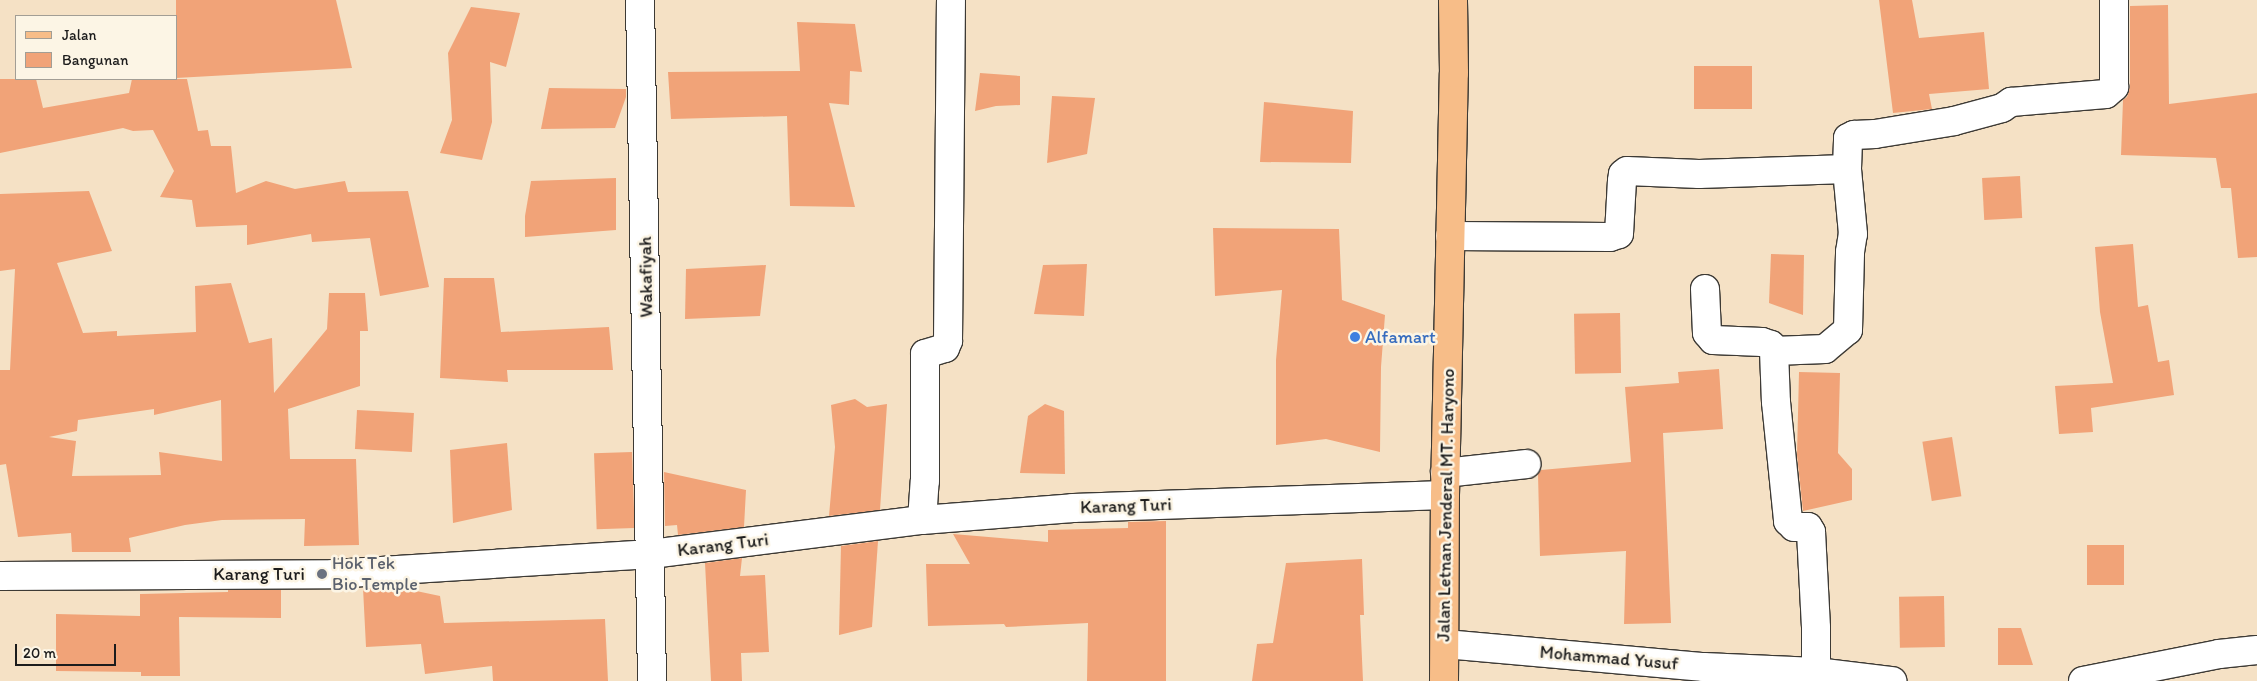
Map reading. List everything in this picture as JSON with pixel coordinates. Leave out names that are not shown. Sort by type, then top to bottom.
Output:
[{"type":"main road","name":"Jalan Letnan Jenderal MT. Haryono","points":[[1444,681],[1445,484],[1453,0]]},
{"type":"street","name":"Wakafiyah","points":[[640,0],[652,681]]},
{"type":"street","points":[[922,520],[925,481],[925,354],[945,348],[948,341],[951,0]]},
{"type":"street","points":[[1774,351],[1825,348],[1848,330],[1850,252],[1853,234],[1846,141],[1854,135],[1875,134],[1954,121],[2002,108],[2011,102],[2106,94],[2114,87],[2114,0]]},
{"type":"street","points":[[1450,236],[1610,237],[1619,234],[1622,181],[1623,174],[1627,171],[1699,174],[1847,169]]},
{"type":"street","points":[[1705,290],[1707,333],[1713,340],[1762,342],[1771,345],[1774,351],[1776,402],[1788,521],[1794,527],[1808,527],[1811,532],[1816,628],[1816,672]]},
{"type":"street","name":"Karang Turi","points":[[0,576],[333,574],[651,554],[922,520],[1073,508],[1445,484],[1527,464]]},
{"type":"street","name":"Mohammad Yusuf","points":[[1445,644],[1704,667],[1816,672],[1892,681]]},
{"type":"street","points":[[2083,681],[2219,654],[2257,650]]},
{"type":"building","points":[[176,0],[336,0],[352,68],[178,78],[178,15],[176,15]]},
{"type":"building","points":[[1879,0],[1912,0],[1919,38],[1984,32],[1989,89],[1929,94],[1932,109],[1893,113]]},
{"type":"building","points":[[2168,5],[2169,104],[2257,93],[2257,257],[2238,258],[2231,188],[2221,188],[2216,158],[2121,155],[2123,100],[2127,97],[2130,87],[2130,6]]},
{"type":"building","points":[[471,7],[520,13],[506,67],[490,62],[492,122],[482,160],[440,153],[452,120],[448,53]]},
{"type":"building","points":[[797,22],[855,24],[862,72],[850,71],[849,105],[829,103],[855,207],[790,206],[787,116],[671,119],[668,72],[800,71]]},
{"type":"building","points":[[1694,66],[1752,66],[1752,109],[1694,109]]},
{"type":"building","points":[[980,73],[1020,76],[1020,105],[996,106],[975,111]]},
{"type":"building","points":[[0,79],[36,80],[43,108],[129,93],[132,80],[187,79],[198,131],[208,130],[211,146],[231,146],[236,193],[266,181],[295,189],[345,181],[348,192],[408,191],[429,287],[380,296],[370,238],[312,242],[311,234],[247,245],[247,225],[196,227],[192,200],[160,197],[174,171],[153,130],[133,131],[123,128],[0,153]]},
{"type":"building","points":[[549,88],[626,89],[626,97],[615,128],[541,129]]},
{"type":"building","points":[[1052,96],[1095,98],[1087,154],[1047,163]]},
{"type":"building","points":[[1264,102],[1353,111],[1351,163],[1260,162]]},
{"type":"building","points":[[2020,176],[2022,218],[1984,220],[1982,178]]},
{"type":"building","points":[[616,178],[616,230],[525,237],[525,216],[531,181]]},
{"type":"building","points":[[89,191],[112,251],[57,263],[83,333],[117,331],[117,336],[196,332],[195,286],[231,283],[249,343],[272,338],[274,393],[327,329],[329,293],[365,293],[368,331],[360,331],[360,386],[288,409],[290,459],[356,459],[359,545],[304,546],[305,519],[222,520],[185,525],[129,538],[131,552],[72,552],[71,533],[18,537],[6,464],[0,465],[0,370],[10,370],[15,269],[0,271],[0,194]],"holes":[[[221,400],[222,461],[159,452],[161,475],[72,476],[76,441],[49,437],[77,431],[78,420],[154,409],[154,415]]]},
{"type":"building","points":[[1213,228],[1339,229],[1342,300],[1385,315],[1381,367],[1380,452],[1326,439],[1276,445],[1276,360],[1282,290],[1215,296]]},
{"type":"building","points":[[2133,244],[2138,307],[2148,305],[2158,362],[2169,360],[2174,395],[2091,408],[2093,432],[2059,434],[2055,386],[2113,383],[2100,312],[2095,247]]},
{"type":"building","points":[[1771,254],[1804,255],[1803,315],[1769,303]]},
{"type":"building","points":[[1087,264],[1084,316],[1034,314],[1043,265]]},
{"type":"building","points":[[766,265],[760,316],[685,319],[686,269]]},
{"type":"building","points":[[444,278],[494,278],[501,332],[609,327],[613,370],[507,370],[508,382],[440,378]]},
{"type":"building","points":[[1620,313],[1621,373],[1575,374],[1574,314]]},
{"type":"building","points":[[1719,369],[1723,429],[1663,433],[1671,623],[1624,624],[1626,551],[1540,556],[1538,474],[1541,470],[1631,462],[1625,387],[1679,383],[1678,372]]},
{"type":"building","points":[[1799,372],[1840,373],[1838,453],[1852,469],[1852,500],[1803,511],[1797,455]]},
{"type":"building","points":[[855,399],[867,407],[887,404],[880,510],[829,516],[835,447],[831,405]]},
{"type":"building","points":[[1045,404],[1064,411],[1065,474],[1020,473],[1028,416]]},
{"type":"building","points":[[357,410],[414,413],[412,452],[355,449]]},
{"type":"building","points":[[1952,437],[1961,496],[1932,501],[1922,442]]},
{"type":"building","points":[[507,443],[512,510],[453,523],[450,450]]},
{"type":"building","points":[[632,452],[635,528],[597,529],[594,453]]},
{"type":"building","points":[[664,472],[746,490],[744,527],[678,535],[677,525],[665,526]]},
{"type":"building","points":[[1166,521],[1166,681],[1087,681],[1088,623],[1006,627],[1004,624],[928,626],[926,564],[970,564],[953,534],[1048,542],[1048,530],[1128,528],[1128,522]]},
{"type":"building","points":[[878,541],[872,627],[839,635],[841,546]]},
{"type":"building","points":[[2087,545],[2124,545],[2124,585],[2087,585]]},
{"type":"building","points":[[742,558],[740,576],[765,575],[769,652],[741,653],[742,681],[711,681],[705,563]]},
{"type":"building","points":[[1362,559],[1364,615],[1360,615],[1363,681],[1252,681],[1257,644],[1273,643],[1286,563]]},
{"type":"building","points":[[402,585],[402,588],[440,596],[444,623],[605,619],[608,681],[493,681],[492,666],[425,674],[421,644],[366,647],[363,588]]},
{"type":"building","points":[[228,590],[281,590],[281,618],[179,617],[180,676],[141,676],[141,672],[56,671],[56,614],[140,616],[140,594],[228,592]]},
{"type":"building","points":[[1944,596],[1945,647],[1900,648],[1899,597]]},
{"type":"building","points":[[1998,628],[2021,628],[2033,665],[1998,665]]},
{"type":"place","name":"Alfamart","points":[[1355,337]]},
{"type":"place","name":"Hok Tek Bio Temple","points":[[322,574]]}]
